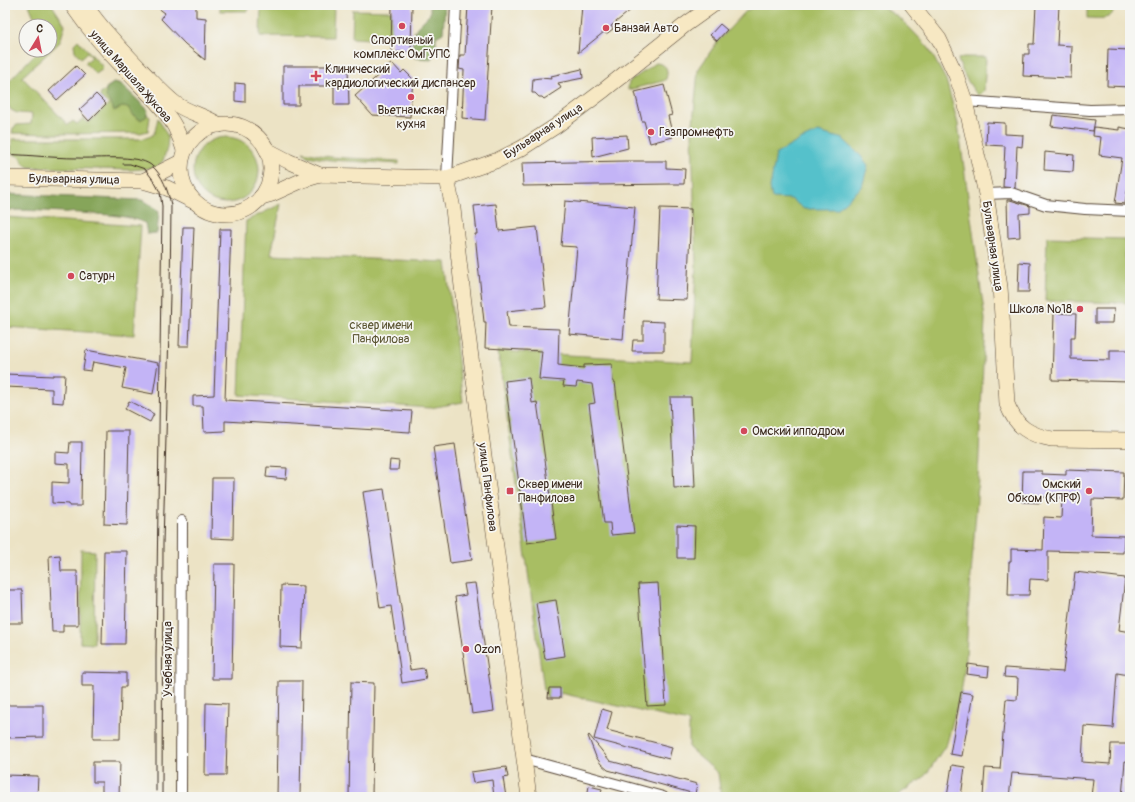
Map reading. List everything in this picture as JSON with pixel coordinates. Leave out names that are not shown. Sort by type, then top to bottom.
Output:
[{"type":"main road","name":"улица Маршала Жукова","points":[[72,5],[100,43],[154,99],[167,115],[176,128],[183,156]]},
{"type":"main road","name":"улица Маршала Жукова","points":[[85,5],[104,30],[159,89],[176,104],[188,111],[210,119],[219,125]]},
{"type":"main road","name":"Бульварная улица","points":[[261,198],[303,180],[320,175],[447,178],[498,160],[522,148],[556,126],[604,90],[685,25],[713,5]]},
{"type":"main road","name":"Бульварная улица","points":[[912,5],[938,39],[956,75],[965,101],[986,194],[1000,287],[1007,404],[1011,414],[1019,426],[1030,433],[1041,437],[1052,439],[1130,440]]},
{"type":"main road","points":[[219,125],[234,125],[250,131],[260,139],[267,150],[271,166],[269,183],[261,198],[250,207],[236,213],[221,214],[206,210],[194,201],[186,191],[181,178],[183,156],[191,139],[201,130],[219,125]]},
{"type":"main road","name":"Бульварная улица","points":[[267,150],[320,175]]},
{"type":"main road","name":"Бульварная улица","points":[[144,181],[183,156]]},
{"type":"main road","name":"Бульварная улица","points":[[5,178],[144,181],[167,188],[194,201]]},
{"type":"main road","name":"улица Панфилова","points":[[447,178],[453,209],[465,312],[529,797]]},
{"type":"street","points":[[447,178],[456,5]]},
{"type":"street","points":[[965,101],[1090,110],[1130,109]]},
{"type":"street","points":[[986,194],[1011,193],[1046,205],[1085,210],[1130,211]]},
{"type":"street","name":"Учебная улица","points":[[181,797],[182,521]]},
{"type":"street","points":[[524,760],[663,797]]},
{"type":"green space","points":[[29,5],[52,5],[65,25],[60,42],[58,44],[58,18],[35,18]]},
{"type":"green space","points":[[220,5],[248,5],[248,11],[220,11]]},
{"type":"green space","points":[[261,5],[334,5],[333,37],[260,36]]},
{"type":"green space","points":[[430,5],[445,5],[443,33],[436,37],[436,51],[431,59],[415,58],[412,48],[414,33],[417,27],[430,14]]},
{"type":"green space","name":"Омский ипподром","points":[[757,5],[880,5],[902,20],[928,47],[946,80],[958,124],[985,319],[977,499],[966,658],[962,687],[947,743],[923,778],[895,797],[721,797],[718,773],[689,748],[689,722],[560,693],[560,698],[548,698],[544,690],[498,351],[692,362],[696,264],[692,134],[698,70],[717,42],[746,11]]},
{"type":"green space","points":[[1087,5],[1115,5],[1112,14],[1109,17],[1087,18]]},
{"type":"green space","points":[[353,10],[392,11],[391,40],[352,38]]},
{"type":"green space","points":[[78,40],[102,66],[103,69],[96,74],[85,63],[92,57],[87,53],[81,58],[75,51],[74,44]]},
{"type":"green space","points":[[963,57],[986,57],[984,91],[978,95],[969,84],[961,67],[958,59]]},
{"type":"green space","points":[[31,58],[43,58],[22,77],[68,125],[73,121],[77,124],[83,119],[88,123],[109,104],[100,97],[101,93],[114,85],[150,117],[148,131],[140,133],[12,133],[13,128],[17,125],[31,124],[32,114],[17,113],[11,110],[7,100],[10,80]]},
{"type":"green space","points":[[656,63],[666,68],[666,79],[628,90],[629,82]]},
{"type":"green space","points":[[115,82],[121,84],[148,110],[146,117],[140,120],[133,115],[129,108],[122,107],[114,111],[111,103],[106,97],[106,88]]},
{"type":"green space","points":[[158,118],[168,137],[167,148],[163,161],[157,167],[131,170],[28,167],[23,163],[20,157],[11,153],[12,139],[145,138],[154,133]]},
{"type":"green space","points":[[219,137],[233,137],[245,142],[254,151],[259,163],[257,183],[250,194],[233,203],[219,203],[207,198],[198,189],[193,177],[193,163],[198,151],[207,142]]},
{"type":"green space","points":[[303,152],[331,157],[399,161],[399,164],[331,160],[307,156]]},
{"type":"green space","points":[[5,194],[142,200],[153,206],[159,212],[157,233],[147,234],[145,223],[120,216],[50,211],[5,210]]},
{"type":"green space","name":"сквер имени Панфилова","points":[[281,204],[271,255],[446,262],[463,402],[430,408],[239,395],[246,221]]},
{"type":"green space","name":"Сатурн","points":[[5,217],[141,226],[134,335],[5,327]]},
{"type":"green space","points":[[1047,237],[1126,239],[1125,258],[1130,259],[1130,303],[1045,301]]},
{"type":"green space","points":[[81,550],[95,551],[94,644],[80,643]]},
{"type":"water","points":[[818,132],[843,139],[868,165],[862,187],[837,209],[804,209],[791,199],[772,198],[770,188],[776,154],[800,140]]},
{"type":"building","points":[[154,5],[196,5],[196,17],[206,18],[205,60],[185,44],[161,19],[165,13]]},
{"type":"building","name":"Спортивный комплекс ОмГУПС","points":[[392,5],[412,5],[411,52],[391,52]]},
{"type":"building","points":[[468,5],[492,5],[485,120],[462,118],[464,70],[459,69],[460,55],[465,55]]},
{"type":"building","points":[[582,5],[637,5],[611,26],[613,29],[606,34],[604,32],[578,53]]},
{"type":"building","points":[[1036,5],[1059,5],[1057,45],[1072,46],[1071,78],[1023,76],[1024,54],[1029,54],[1029,44],[1034,44]]},
{"type":"building","points":[[720,24],[727,30],[717,41],[710,35]]},
{"type":"building","points":[[1108,49],[1130,50],[1130,87],[1107,86]]},
{"type":"building","points":[[392,63],[401,73],[404,70],[413,79],[410,117],[372,115],[355,96]]},
{"type":"building","points":[[76,66],[85,75],[57,100],[49,91]]},
{"type":"building","name":"Клинический кардиологический диспансер","points":[[283,66],[348,66],[349,105],[334,105],[334,86],[299,86],[299,105],[283,105]]},
{"type":"building","points":[[582,69],[583,78],[558,83],[561,88],[544,99],[535,93],[532,93],[533,79],[552,79],[551,76]]},
{"type":"building","points":[[235,83],[245,84],[245,102],[235,101]]},
{"type":"building","points":[[664,85],[672,115],[668,116],[673,137],[650,143],[644,121],[642,121],[635,92]]},
{"type":"building","points":[[96,94],[106,104],[89,121],[79,110]]},
{"type":"building","points":[[1053,115],[1095,120],[1093,131],[1051,126]]},
{"type":"building","points":[[987,122],[1005,123],[1005,134],[1023,135],[1022,147],[1017,146],[1015,188],[1003,187],[1005,146],[986,145]]},
{"type":"building","points":[[1094,127],[1119,130],[1119,127],[1130,129],[1130,173],[1125,204],[1115,203],[1122,158],[1099,155],[1101,137],[1093,136]]},
{"type":"building","points":[[627,135],[628,148],[593,157],[592,137]]},
{"type":"building","points":[[1045,152],[1074,155],[1073,172],[1044,170]]},
{"type":"building","points":[[666,161],[666,168],[685,169],[684,184],[523,186],[522,163]]},
{"type":"building","points":[[1007,200],[1030,206],[1030,213],[1019,214],[1020,237],[1008,238]]},
{"type":"building","points":[[565,201],[635,207],[623,339],[569,334],[577,247],[561,246]]},
{"type":"building","points":[[496,204],[499,231],[537,227],[546,307],[507,311],[509,327],[559,329],[558,365],[584,368],[584,365],[612,364],[613,382],[615,382],[634,533],[611,535],[610,523],[604,523],[589,404],[595,403],[592,384],[577,382],[576,387],[563,386],[564,381],[539,379],[542,351],[485,348],[486,322],[484,322],[475,234],[477,234],[474,206]]},
{"type":"building","points":[[660,208],[691,209],[687,300],[656,299]]},
{"type":"building","points":[[183,227],[194,227],[189,346],[179,346]]},
{"type":"building","points":[[220,229],[231,229],[225,400],[412,411],[410,432],[225,421],[225,431],[204,432],[203,406],[193,406],[193,396],[214,395]]},
{"type":"building","points":[[1019,262],[1030,263],[1029,292],[1018,292]]},
{"type":"building","points":[[1095,309],[1114,309],[1113,323],[1095,323]]},
{"type":"building","points":[[1054,313],[1076,314],[1075,337],[1071,337],[1071,359],[1110,360],[1110,350],[1130,350],[1130,382],[1052,380]]},
{"type":"building","points":[[643,321],[664,322],[664,351],[632,351],[633,340],[643,340]]},
{"type":"building","points":[[86,350],[158,363],[153,394],[122,388],[126,368],[93,362],[91,371],[83,370]]},
{"type":"building","points":[[5,374],[65,375],[63,403],[52,402],[52,389],[5,387]]},
{"type":"building","points":[[529,378],[532,403],[537,402],[556,539],[527,543],[505,381]]},
{"type":"building","points":[[670,397],[691,397],[695,487],[674,488]]},
{"type":"building","points":[[129,401],[154,414],[150,422],[125,409]]},
{"type":"building","points":[[106,431],[129,431],[127,525],[104,524]]},
{"type":"building","points":[[70,442],[82,442],[81,506],[69,506],[69,504],[52,503],[52,482],[69,483],[69,464],[55,463],[55,452],[69,453]]},
{"type":"building","points":[[455,444],[472,560],[450,563],[433,447]]},
{"type":"building","points":[[390,460],[399,461],[398,470],[389,470]]},
{"type":"building","points":[[267,467],[287,468],[286,479],[266,477]]},
{"type":"building","points":[[1066,470],[1124,472],[1123,500],[1092,499],[1091,535],[1124,536],[1123,553],[1048,551],[1048,580],[1030,579],[1029,595],[1008,595],[1011,549],[1043,550],[1044,517],[1061,518],[1062,498],[1041,497],[1041,503],[1022,502],[1023,471],[1042,471],[1042,474],[1066,475]]},
{"type":"building","points":[[212,478],[234,478],[233,539],[211,538]]},
{"type":"building","points":[[384,489],[410,670],[424,668],[426,679],[402,683],[391,606],[380,608],[363,492]]},
{"type":"building","points":[[677,525],[695,526],[694,558],[677,558]]},
{"type":"building","points":[[104,551],[127,551],[125,644],[102,644]]},
{"type":"building","points":[[60,555],[61,571],[77,571],[78,625],[63,625],[63,632],[52,632],[49,556]]},
{"type":"building","points":[[214,564],[234,564],[232,679],[212,679]]},
{"type":"building","points":[[1075,572],[1125,578],[1119,630],[1130,632],[1129,675],[1117,673],[1113,728],[1084,726],[1082,762],[1110,764],[1111,744],[1130,744],[1130,762],[1125,761],[1122,797],[1091,797],[1093,779],[1012,773],[1009,797],[983,797],[985,768],[1000,769],[1006,699],[1017,700],[1018,678],[1004,677],[1005,668],[1063,672]]},
{"type":"building","points":[[475,583],[494,711],[472,714],[455,597],[466,595],[464,584]]},
{"type":"building","points":[[658,583],[666,705],[647,706],[638,584]]},
{"type":"building","points":[[281,585],[304,586],[302,648],[280,647]]},
{"type":"building","points":[[5,590],[22,590],[23,623],[5,623]]},
{"type":"building","points":[[556,600],[565,656],[545,659],[536,603]]},
{"type":"building","points":[[968,664],[989,667],[988,677],[967,674]]},
{"type":"building","points":[[82,672],[126,673],[126,687],[121,687],[120,739],[93,739],[94,686],[82,686]]},
{"type":"building","points":[[279,681],[302,681],[300,797],[277,797]]},
{"type":"building","points":[[351,682],[374,683],[372,797],[349,797]]},
{"type":"building","points":[[549,688],[560,688],[560,698],[548,698]]},
{"type":"building","points":[[961,692],[973,694],[962,756],[950,754]]},
{"type":"building","points":[[206,703],[228,704],[226,775],[205,775]]},
{"type":"building","points":[[5,705],[43,705],[43,737],[5,738]]},
{"type":"building","points":[[602,709],[612,712],[607,730],[672,747],[669,759],[594,739]]},
{"type":"building","points":[[589,735],[610,761],[697,784],[695,794],[608,770],[596,757],[588,736]]},
{"type":"building","points":[[93,762],[120,762],[119,797],[102,797],[102,782],[93,782]]},
{"type":"building","points":[[952,765],[965,767],[961,797],[947,797]]},
{"type":"building","points":[[506,767],[508,777],[503,778],[506,797],[494,797],[492,780],[473,783],[471,772]]},
{"type":"building","points":[[5,775],[38,776],[37,797],[5,797]]},
{"type":"building","points":[[589,786],[602,789],[600,797],[587,797]]},
{"type":"tram line","points":[[5,154],[68,158],[136,159],[151,165],[155,169],[167,189],[170,200],[170,295],[163,543],[162,797]]},
{"type":"tram line","points":[[123,164],[130,164],[145,169],[160,192],[162,206],[156,657],[156,791]]},
{"type":"place","name":"Спортивный комплекс ОмГУПС","points":[[402,26]]},
{"type":"place","name":"Банзай Авто","points":[[606,28]]},
{"type":"place","name":"Клинический кардиологический диспансер","points":[[316,76]]},
{"type":"place","name":"Вьетнамская кухня","points":[[411,97]]},
{"type":"place","name":"Газпромнефть","points":[[651,132]]},
{"type":"place","name":"Сатурн","points":[[71,276]]},
{"type":"place","name":"Школа №18","points":[[1080,309]]},
{"type":"place","name":"Омский ипподром","points":[[744,431]]},
{"type":"place","name":"Сквер имени Панфилова","points":[[510,491]]},
{"type":"place","name":"Омский Обком (КПРФ)","points":[[1089,491]]},
{"type":"place","name":"Ozon","points":[[466,649]]}]
